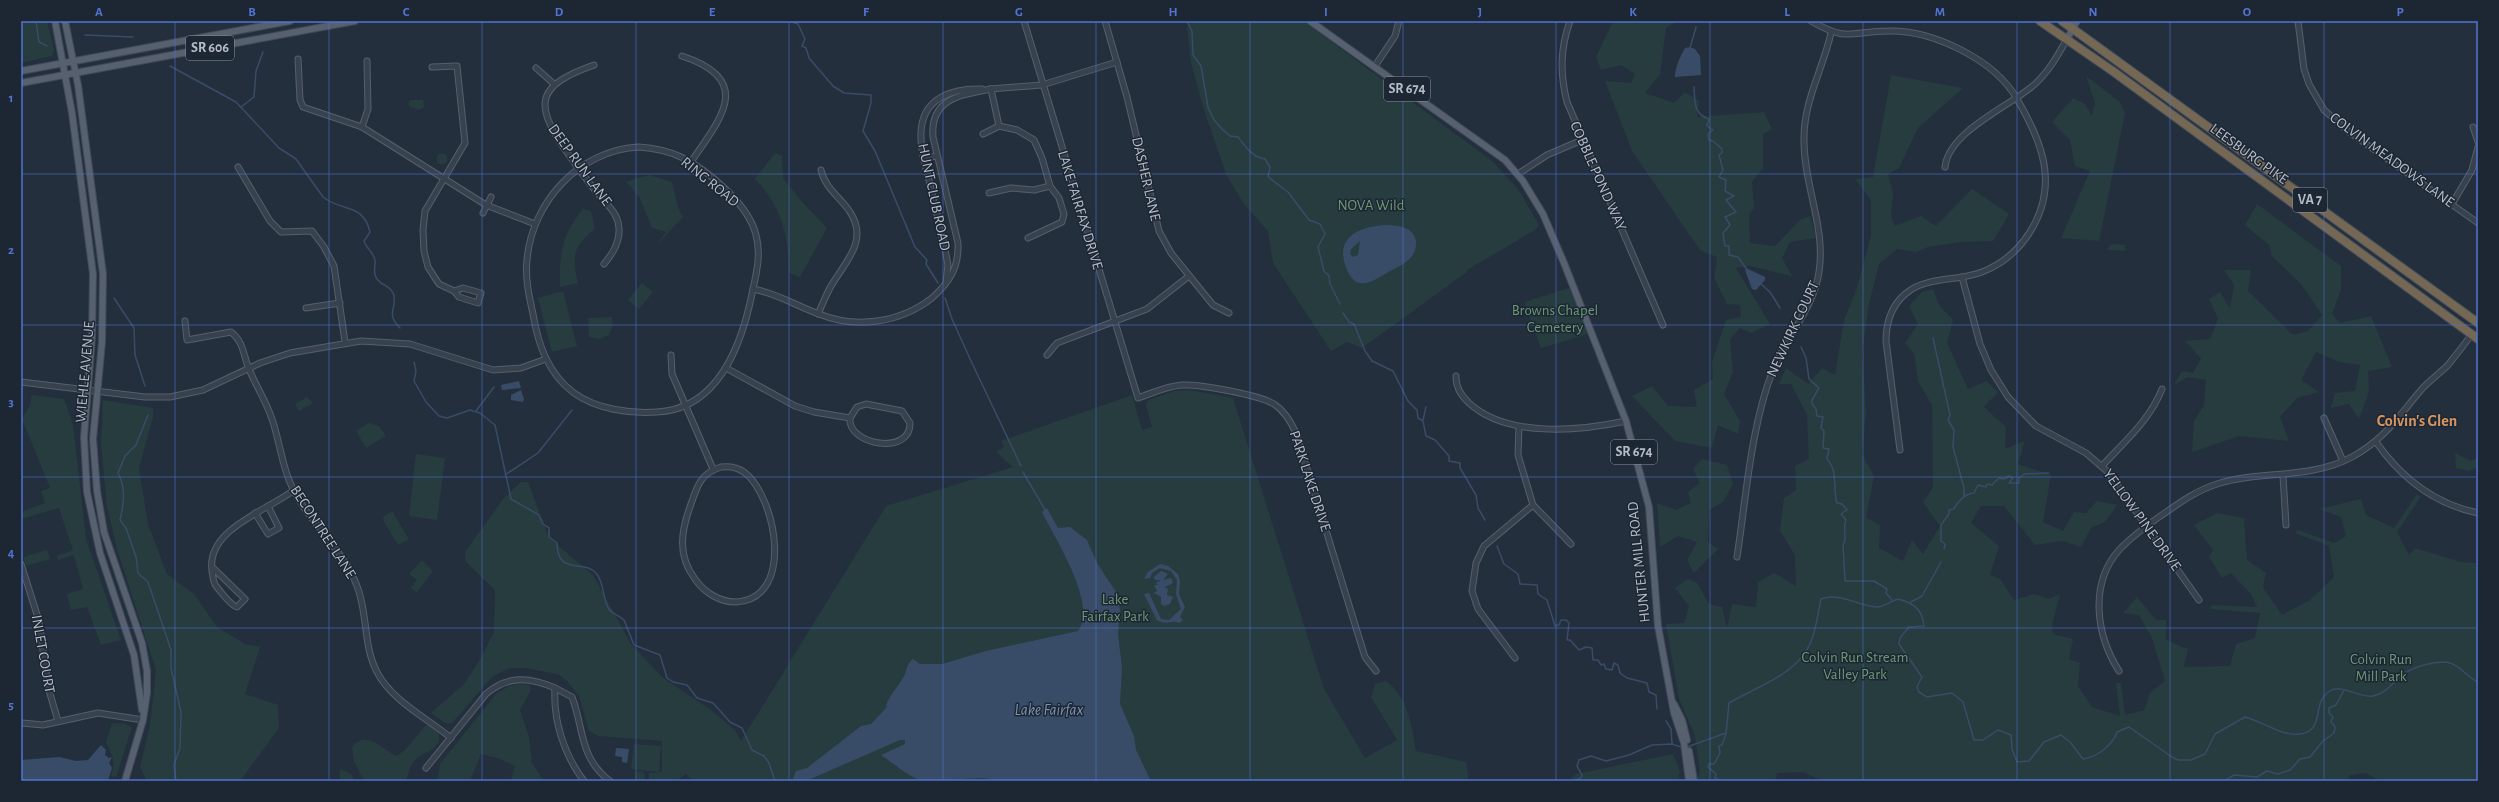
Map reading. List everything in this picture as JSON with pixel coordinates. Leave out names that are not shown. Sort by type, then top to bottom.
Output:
[{"type":"highway","name":"LEESBURG PIKE","points":[[2040,21],[2067,39],[2475,336]]},
{"type":"highway","name":"LEESBURG PIKE","points":[[2062,21],[2075,25],[2478,323]]},
{"type":"main road","name":"WIEHLE AVENUE","points":[[55,21],[66,74],[93,274],[93,330],[87,390],[84,458],[90,512],[100,553],[134,655],[143,720]]},
{"type":"main road","name":"WIEHLE AVENUE","points":[[65,21],[76,73],[103,274],[103,329],[96,391],[93,439],[97,491],[110,551],[145,656],[147,686],[143,720],[125,781]]},
{"type":"main road","name":"SR 606","points":[[21,71],[73,60],[290,21]]},
{"type":"main road","name":"SR 606","points":[[21,83],[355,21]]},
{"type":"main road","name":"HUNTER MILL ROAD","points":[[1310,21],[1491,149],[1518,174],[1543,214],[1626,421],[1650,513],[1657,620],[1672,701],[1686,742],[1689,781]]},
{"type":"main road","points":[[2067,39],[2075,25]]},
{"type":"main road","name":"HUNTER MILL ROAD","points":[[1687,752],[1694,781]]},
{"type":"street","name":"LAKE FAIRFAX DRIVE","points":[[1024,21],[1042,85],[1138,398]]},
{"type":"street","name":"DASHER LANE","points":[[1105,21],[1117,62],[1155,220],[1171,253],[1189,276],[1213,305],[1229,313]]},
{"type":"street","points":[[1375,66],[1395,36],[1399,21]]},
{"type":"street","name":"COBBLE POND WAY","points":[[1570,21],[1564,42],[1561,75],[1568,107],[1663,325]]},
{"type":"street","points":[[1811,21],[1831,33],[1849,36],[1900,31],[1949,44],[1977,59],[2017,98],[2037,139],[2044,162],[2045,187],[2040,212],[2029,234],[2012,253],[1982,272],[1927,283],[1912,289],[1899,300],[1890,314],[1886,341],[1900,450]]},
{"type":"street","name":"COLVIN MEADOWS LANE","points":[[2298,21],[2304,69],[2309,84],[2324,110],[2349,132],[2478,223]]},
{"type":"street","name":"NEWKIRK COURT","points":[[1737,557],[1761,403],[1773,369],[1814,292],[1819,273],[1819,227],[1807,178],[1804,140],[1810,98],[1831,33]]},
{"type":"street","points":[[1945,167],[1950,150],[1965,134],[2035,84],[2051,67],[2067,39]]},
{"type":"street","points":[[682,56],[713,69],[722,80],[726,93],[722,114],[691,162]]},
{"type":"street","points":[[298,59],[300,100],[303,107],[362,128],[442,180],[486,205],[535,224]]},
{"type":"street","points":[[362,128],[368,109],[367,61]]},
{"type":"street","name":"HUNT CLUB ROAD","points":[[945,284],[948,265],[924,158],[921,126],[925,115],[935,102],[956,89],[991,89],[1042,85],[1117,62]]},
{"type":"street","points":[[536,68],[554,84],[564,76],[594,64]]},
{"type":"street","points":[[432,67],[457,66],[458,90],[462,106],[465,143],[425,211],[424,251],[428,267],[439,284],[454,291],[459,297],[478,303],[481,293],[463,288],[454,291]]},
{"type":"street","name":"DEEP RUN LANE","points":[[554,84],[546,102],[548,123],[618,220],[618,242],[604,264]]},
{"type":"street","name":"HUNT CLUB ROAD","points":[[753,289],[765,292],[818,314],[848,322],[883,321],[917,308],[945,284],[950,278],[957,263],[958,243],[932,129],[940,108],[953,98],[991,89]]},
{"type":"street","points":[[991,89],[999,126]]},
{"type":"street","points":[[983,134],[999,126],[1017,130],[1034,140],[1042,158],[1050,186],[1059,198],[1064,214],[1062,222],[1028,238]]},
{"type":"street","points":[[2473,126],[2478,142]]},
{"type":"street","points":[[1518,174],[1548,155],[1582,140]]},
{"type":"street","points":[[2452,204],[2472,170],[2478,147]]},
{"type":"street","name":"RING ROAD","points":[[634,148],[661,150],[691,162],[732,196],[750,218],[758,246],[753,289],[743,331],[726,368],[711,388],[686,405],[669,411],[648,412],[599,405],[582,398],[566,386],[546,359],[536,330],[527,279],[528,248],[535,224],[556,190],[579,168],[608,152],[634,148]]},
{"type":"street","points":[[924,158],[937,156]]},
{"type":"street","points":[[238,167],[270,221],[281,232],[312,231],[324,247],[334,266],[345,342]]},
{"type":"street","points":[[818,314],[832,285],[853,254],[857,239],[853,217],[825,182],[821,170]]},
{"type":"street","points":[[989,193],[1010,188],[1034,190],[1050,186]]},
{"type":"street","points":[[483,213],[491,197]]},
{"type":"street","points":[[1047,355],[1057,343],[1114,320],[1147,309],[1189,276]]},
{"type":"street","name":"YELLOW PINE DRIVE","points":[[1962,277],[1980,344],[1992,370],[2008,397],[2036,426],[2086,453],[2102,466],[2199,600]]},
{"type":"street","points":[[306,308],[340,303]]},
{"type":"street","name":"BECONTREE LANE","points":[[185,321],[187,340],[231,332],[240,339],[249,368],[272,418],[285,467],[294,490],[309,517],[346,562],[352,575],[362,602],[371,656],[377,672],[392,691],[451,738]]},
{"type":"street","points":[[2119,671],[2108,654],[2098,614],[2101,588],[2108,566],[2118,551],[2146,526],[2191,495],[2216,484],[2243,478],[2283,476],[2311,471],[2343,462],[2376,442],[2401,417],[2424,387],[2448,365],[2475,336]]},
{"type":"street","points":[[21,382],[156,397],[184,395],[210,387],[249,368],[290,352],[345,342],[374,341],[410,344],[494,370],[522,368],[546,359]]},
{"type":"street","points":[[671,355],[672,374],[713,469]]},
{"type":"street","points":[[726,368],[795,406],[814,412],[850,418]]},
{"type":"street","points":[[1456,376],[1460,392],[1472,406],[1499,422],[1520,427],[1590,427],[1626,421]]},
{"type":"street","name":"PARK LAKE DRIVE","points":[[1138,398],[1174,386],[1191,385],[1261,398],[1274,404],[1286,415],[1296,433],[1365,657],[1376,671]]},
{"type":"street","points":[[2102,466],[2142,423],[2157,401],[2162,389]]},
{"type":"street","points":[[868,404],[902,411],[908,418],[910,428],[904,439],[891,444],[857,436],[851,429],[850,418],[857,407],[868,404]]},
{"type":"street","points":[[2324,418],[2343,462]]},
{"type":"street","points":[[1520,427],[1518,455],[1533,506],[1571,544]]},
{"type":"street","points":[[2376,442],[2396,468],[2417,487],[2438,500],[2478,513]]},
{"type":"street","points":[[732,467],[748,476],[760,496],[771,526],[775,556],[772,574],[763,589],[745,600],[725,601],[704,589],[688,569],[683,552],[683,526],[696,488],[703,476],[713,469],[732,467]]},
{"type":"street","points":[[2283,476],[2286,525]]},
{"type":"street","points":[[212,567],[245,599],[237,607],[214,584],[212,567],[212,554],[233,529],[255,513],[294,490]]},
{"type":"street","points":[[255,513],[268,534],[279,528],[268,506]]},
{"type":"street","points":[[1515,658],[1478,608],[1472,591],[1476,563],[1484,546],[1533,506]]},
{"type":"street","name":"INLET COURT","points":[[21,564],[39,621],[48,687],[58,721]]},
{"type":"street","points":[[426,768],[486,694],[499,684],[512,680],[527,679],[555,688],[572,697],[581,737],[587,753],[610,781]]},
{"type":"street","points":[[555,688],[554,702],[564,746],[584,781]]},
{"type":"street","points":[[22,723],[40,725],[98,713],[143,720]]},
{"type":"green space","points":[[21,21],[47,21],[54,50],[52,56],[21,63]]},
{"type":"green space","name":"NOVA Wild","points":[[1184,21],[1303,21],[1492,161],[1518,189],[1539,225],[1535,230],[1467,270],[1467,272],[1362,348],[1347,342],[1331,351],[1273,263],[1268,231],[1244,204],[1226,174],[1204,110],[1191,63],[1187,25]]},
{"type":"green space","points":[[1613,21],[1677,21],[1666,28],[1660,74],[1645,93],[1674,103],[1685,92],[1699,101],[1697,117],[1764,112],[1772,129],[1763,134],[1763,168],[1752,182],[1754,208],[1749,215],[1750,243],[1775,246],[1800,220],[1810,216],[1816,238],[1790,242],[1782,258],[1792,276],[1750,266],[1736,268],[1770,324],[1751,333],[1740,328],[1730,339],[1733,372],[1724,394],[1740,421],[1738,434],[1718,425],[1712,448],[1675,441],[1632,396],[1652,386],[1668,406],[1697,407],[1694,390],[1713,379],[1712,362],[1726,320],[1741,317],[1740,305],[1727,304],[1714,278],[1717,257],[1700,250],[1632,151],[1605,81],[1631,83],[1635,74],[1621,65],[1601,70],[1596,57]]},
{"type":"green space","points":[[1891,75],[1963,88],[1918,128],[1899,168],[1888,174],[1893,193],[1891,216],[1895,226],[1921,216],[1936,226],[1972,189],[2009,214],[1993,241],[1961,242],[1928,247],[1916,252],[1897,249],[1879,264],[1869,304],[1862,353],[1866,412],[1862,454],[1874,476],[1866,518],[1880,525],[1879,548],[1903,561],[1912,540],[1923,554],[1940,526],[1923,502],[1933,487],[1932,405],[1918,381],[1914,353],[1905,343],[1918,324],[1909,306],[1922,292],[1933,289],[1939,305],[1953,320],[1947,343],[1968,389],[1986,381],[1998,392],[1984,407],[2006,427],[2005,449],[2025,441],[2018,464],[2051,475],[2043,522],[2063,531],[2074,512],[2086,513],[2097,501],[2117,505],[2105,522],[2091,528],[2081,547],[2062,541],[2035,545],[2004,506],[1981,506],[1971,523],[1999,546],[1990,575],[2000,579],[2014,600],[2034,594],[2049,599],[2060,594],[2052,626],[2053,634],[2073,639],[2069,659],[2080,663],[2078,686],[2092,707],[2120,716],[2116,683],[2121,683],[2125,715],[2144,710],[2150,693],[2165,681],[2152,638],[2139,615],[2123,613],[2137,597],[2156,620],[2166,620],[2166,640],[2188,649],[2184,667],[2230,666],[2236,644],[2255,638],[2260,613],[2210,609],[2212,605],[2257,607],[2251,594],[2231,573],[2222,578],[2209,557],[2213,550],[2194,525],[2217,513],[2244,518],[2247,560],[2266,573],[2263,587],[2282,615],[2310,600],[2334,577],[2329,546],[2295,533],[2298,530],[2334,543],[2346,536],[2341,517],[2319,509],[2361,499],[2366,515],[2394,528],[2417,494],[2421,497],[2397,532],[2409,555],[2415,548],[2461,562],[2478,563],[2478,781],[2380,781],[2366,773],[2349,775],[2349,781],[1823,781],[1803,772],[1777,773],[1775,781],[1697,781],[1700,772],[1695,736],[1679,699],[1666,624],[1684,623],[1689,606],[1675,588],[1688,579],[1697,583],[1709,604],[1722,607],[1727,628],[1732,604],[1756,607],[1758,582],[1774,573],[1796,586],[1795,555],[1780,531],[1784,498],[1796,490],[1795,466],[1809,459],[1807,415],[1791,384],[1779,384],[1786,368],[1808,384],[1822,368],[1835,375],[1844,320],[1856,291],[1871,235],[1871,200],[1855,179],[1873,177]]},
{"type":"green space","points":[[2086,76],[2120,102],[2125,113],[2099,241],[2061,238],[2090,171],[2075,166],[2070,140],[2052,122],[2073,98],[2085,104],[2092,116],[2095,103]]},
{"type":"green space","points":[[410,100],[423,100],[424,107],[419,110],[410,107],[408,104]]},
{"type":"green space","points":[[442,153],[446,155],[448,159],[446,163],[442,165],[438,163],[436,159],[438,155]]},
{"type":"green space","points":[[775,153],[782,156],[783,178],[803,203],[827,228],[800,277],[789,273],[789,259],[782,222],[771,199],[755,179]]},
{"type":"green space","points":[[649,175],[672,182],[677,205],[683,217],[657,245],[666,232],[652,228],[640,198],[626,182]]},
{"type":"green space","points":[[2257,204],[2341,266],[2341,290],[2332,314],[2340,323],[2371,316],[2392,367],[2368,371],[2369,392],[2359,419],[2349,404],[2331,408],[2335,393],[2355,391],[2360,365],[2339,362],[2316,352],[2301,380],[2319,392],[2297,398],[2280,417],[2289,441],[2239,436],[2192,452],[2194,421],[2204,405],[2206,380],[2188,377],[2174,385],[2182,371],[2193,373],[2201,359],[2185,341],[2210,339],[2218,319],[2209,299],[2220,292],[2230,308],[2234,285],[2224,270],[2251,270],[2248,291],[2293,335],[2308,331],[2322,315],[2301,284],[2272,256],[2269,245],[2245,225]]},
{"type":"green space","points":[[583,209],[591,211],[595,229],[582,241],[576,253],[575,266],[578,283],[560,287],[560,265],[563,246],[570,228]]},
{"type":"green space","points":[[2109,245],[2125,245],[2125,251],[2108,250]]},
{"type":"green space","points":[[642,283],[653,292],[639,309],[628,300]]},
{"type":"green space","name":"Browns Chapel Cemetery","points":[[1569,288],[1588,334],[1541,348],[1524,302]]},
{"type":"green space","points":[[563,291],[577,346],[552,352],[538,298]]},
{"type":"green space","points":[[612,317],[613,325],[609,335],[599,339],[589,337],[588,318]]},
{"type":"green space","name":"Lake Fairfax Park","points":[[1190,390],[1233,398],[1324,689],[1365,758],[1397,740],[1371,697],[1375,684],[1386,681],[1399,695],[1408,713],[1416,751],[1466,762],[1469,781],[693,781],[686,774],[676,781],[649,781],[649,773],[662,772],[662,741],[599,736],[589,731],[579,696],[567,681],[558,674],[525,668],[510,668],[493,676],[452,723],[445,723],[431,713],[464,684],[479,661],[494,632],[495,590],[466,562],[465,552],[503,499],[521,482],[528,482],[549,538],[593,575],[631,644],[663,678],[711,710],[735,730],[741,741],[886,506],[1013,467],[996,452],[1004,447],[1001,441],[1132,395],[1142,430],[1152,427],[1146,405],[1148,400],[1174,391]]},
{"type":"green space","points":[[32,395],[64,399],[73,424],[86,539],[121,640],[101,645],[87,607],[71,610],[67,594],[83,589],[74,555],[58,560],[57,556],[73,550],[59,508],[21,519],[21,512],[45,503],[41,491],[50,488],[22,419],[30,405]]},
{"type":"green space","points":[[307,397],[313,403],[299,411],[295,404]]},
{"type":"green space","points":[[103,400],[153,408],[153,417],[139,468],[148,524],[167,574],[194,594],[217,627],[245,644],[260,647],[245,694],[278,705],[279,728],[240,781],[147,781],[140,767],[150,725],[156,670],[117,549],[107,507],[101,446]]},
{"type":"green space","points":[[369,423],[379,426],[386,436],[366,448],[356,431]]},
{"type":"green space","points":[[2455,453],[2471,461],[2478,457],[2478,467],[2469,471],[2456,468]]},
{"type":"green space","points":[[416,454],[445,458],[437,520],[409,516]]},
{"type":"green space","points":[[1702,459],[1727,465],[1733,484],[1723,502],[1709,510],[1708,542],[1718,549],[1694,573],[1687,560],[1697,542],[1678,536],[1660,547],[1657,503],[1676,510],[1691,503],[1688,492],[1700,483],[1693,469]]},
{"type":"green space","points":[[392,511],[409,539],[398,545],[383,520],[384,516]]},
{"type":"green space","points":[[47,550],[50,559],[26,566],[23,557]]},
{"type":"green space","points":[[422,560],[433,571],[417,592],[411,588],[417,580],[409,574]]},
{"type":"green space","points":[[520,684],[530,685],[531,690],[520,710],[529,737],[532,763],[544,781],[511,781],[515,766],[497,758],[481,754],[470,781],[434,781],[438,778],[440,764],[496,694],[509,686]]},
{"type":"green space","points":[[112,723],[125,724],[132,727],[116,777],[111,776],[113,758],[106,742]]},
{"type":"green space","points":[[427,724],[433,727],[439,734],[439,742],[433,749],[415,760],[405,781],[364,781],[354,761],[352,747],[358,742],[369,740],[397,756],[406,749]]},
{"type":"green space","points":[[634,744],[661,746],[659,772],[631,769]]},
{"type":"green space","points":[[1673,754],[1681,773],[1679,773],[1680,781],[1568,781],[1576,774]]},
{"type":"green space","points":[[340,769],[351,774],[355,781],[340,781]]},
{"type":"green space","points":[[638,771],[642,771],[644,772],[644,780],[638,781],[635,778],[635,774]]},
{"type":"water","points":[[1690,47],[1695,49],[1700,56],[1701,75],[1675,77],[1681,55],[1685,48]]},
{"type":"water","points":[[1380,225],[1398,226],[1410,230],[1416,241],[1414,254],[1406,262],[1375,280],[1368,283],[1356,282],[1350,276],[1346,267],[1343,254],[1344,245],[1348,238],[1362,229]],"holes":[[[1360,241],[1358,255],[1353,257],[1350,254],[1351,249]]]},
{"type":"water","points":[[1748,269],[1765,277],[1765,280],[1756,290],[1752,289],[1745,270]]},
{"type":"water","points":[[519,381],[521,388],[502,390],[501,385]]},
{"type":"water","points":[[521,390],[524,399],[523,402],[511,400],[511,395]]},
{"type":"water","name":"Lake Fairfax","points":[[1047,508],[1058,528],[1070,527],[1087,540],[1097,563],[1118,595],[1120,611],[1118,634],[1122,668],[1120,704],[1134,736],[1136,750],[1151,781],[995,781],[982,778],[972,778],[923,781],[908,774],[881,755],[905,744],[905,740],[900,740],[806,781],[792,781],[796,771],[807,768],[861,726],[871,724],[887,707],[886,705],[888,701],[903,678],[909,663],[913,659],[920,664],[942,664],[986,651],[1078,631],[1083,619],[1083,605],[1079,589],[1064,554],[1042,512]]},
{"type":"water","points":[[1160,564],[1168,566],[1178,574],[1180,581],[1179,594],[1185,607],[1180,617],[1183,620],[1179,623],[1160,622],[1157,620],[1144,594],[1149,593],[1161,619],[1169,620],[1181,609],[1176,594],[1177,580],[1171,571],[1160,568],[1152,573],[1150,578],[1144,579],[1148,572]]},
{"type":"water","points":[[1161,571],[1168,574],[1163,580],[1171,578],[1173,583],[1165,587],[1168,589],[1167,595],[1173,597],[1170,604],[1164,606],[1161,604],[1161,597],[1154,593],[1157,591],[1154,585],[1158,585],[1156,583],[1161,580],[1155,580],[1154,577]]},
{"type":"water","points":[[101,745],[106,750],[105,755],[109,758],[112,757],[109,763],[112,768],[108,781],[21,781],[21,760],[59,757],[76,761],[88,760]]},
{"type":"water","points":[[616,748],[629,749],[627,763],[622,762],[622,757],[615,756]]},
{"type":"waterway","points":[[36,21],[39,42],[47,46]]},
{"type":"waterway","points":[[789,21],[798,24],[805,39],[802,46],[806,48],[809,58],[833,86],[844,93],[871,95],[871,103],[863,131],[875,151],[915,247],[927,260],[926,264],[938,283]]},
{"type":"waterway","points":[[1187,21],[1192,31],[1193,55],[1201,66],[1208,107],[1214,120],[1230,136],[1238,137],[1246,148],[1253,154],[1265,159],[1270,167],[1268,177],[1288,192],[1309,220],[1320,224],[1325,234],[1318,247],[1324,271],[1329,276],[1330,284],[1340,304]]},
{"type":"waterway","points":[[1690,48],[1696,27]]},
{"type":"waterway","points":[[85,35],[133,37]]},
{"type":"waterway","points":[[241,107],[254,97],[256,71],[263,52]]},
{"type":"waterway","points":[[170,66],[236,102],[279,148],[296,159],[323,197],[330,202],[351,209],[362,216],[367,222],[370,232],[364,241],[374,257],[374,270],[376,277],[393,293],[394,301],[392,316],[400,328]]},
{"type":"waterway","points":[[1694,87],[1697,110],[1700,114],[1709,119],[1707,126],[1713,130],[1708,134],[1709,140],[1713,141],[1722,149],[1722,153],[1719,155],[1723,170],[1719,177],[1726,180],[1725,191],[1734,196],[1726,200],[1736,212],[1725,217],[1730,225],[1723,233],[1725,246],[1729,246],[1729,255],[1738,257],[1748,271]]},
{"type":"waterway","points":[[1760,283],[1770,292],[1780,308]]},
{"type":"waterway","points":[[114,298],[134,328],[135,355],[145,386]]},
{"type":"waterway","points":[[945,298],[952,319],[1021,466]]},
{"type":"waterway","points":[[1343,313],[1349,322],[1354,324],[1365,351],[1372,361],[1393,371],[1408,401],[1417,410],[1418,418],[1423,421],[1426,436],[1435,440],[1449,456],[1449,461],[1460,463],[1460,468],[1476,495],[1478,508],[1485,520]]},
{"type":"waterway","points":[[1933,338],[1950,415],[1948,420],[1954,430],[1953,447],[1964,488],[1964,496]]},
{"type":"waterway","points":[[1801,347],[1806,358],[1809,379],[1819,388],[1812,400],[1812,404],[1816,409],[1817,416],[1823,417],[1821,428],[1824,431],[1823,448],[1829,449],[1827,459],[1833,468],[1837,503],[1842,504],[1847,510],[1841,514],[1846,520],[1845,539],[1843,545],[1845,581],[1874,581],[1887,589],[1886,593],[1892,600]]},
{"type":"waterway","points":[[414,362],[416,371],[414,381],[426,402],[439,416],[447,418],[470,410],[480,413],[495,425],[511,499],[539,515],[543,524],[549,528],[549,537],[557,543],[558,553],[561,560],[572,565],[591,569],[596,573],[601,581],[605,601],[609,609],[612,613],[624,620],[634,645],[660,655],[667,678],[673,682],[687,685],[697,698],[713,703],[730,722],[742,728],[752,750],[764,756],[769,763],[775,781]]},
{"type":"waterway","points":[[476,411],[494,387]]},
{"type":"waterway","points":[[1423,420],[1426,407]]},
{"type":"waterway","points":[[505,475],[538,453],[572,410]]},
{"type":"waterway","points":[[148,415],[136,445],[125,456],[118,473],[121,479],[124,496],[120,520],[126,528],[136,557],[138,573],[148,582],[171,650],[171,668],[181,712],[180,748],[174,765],[176,781]]},
{"type":"waterway","points":[[1023,472],[1045,510]]},
{"type":"waterway","points":[[1944,549],[1945,544],[1941,541],[1941,525],[1949,514],[1949,510],[1954,509],[1965,496],[1974,493],[1978,485],[1986,487],[1987,484],[1992,485],[1999,478],[2004,479],[2009,476],[2013,478],[2009,483],[2019,483],[2019,478],[2024,474],[2049,473]]},
{"type":"waterway","points":[[1497,546],[1504,564],[1518,574],[1520,584],[1537,585],[1538,594],[1547,600],[1555,626],[1559,625],[1561,620],[1566,620],[1569,623],[1567,640],[1570,640],[1579,650],[1586,647],[1592,648],[1593,660],[1598,660],[1601,665],[1604,664],[1606,669],[1612,670],[1614,663],[1618,665],[1620,673],[1627,678],[1647,683],[1649,692],[1656,695],[1657,709]]},
{"type":"waterway","points":[[1911,602],[1922,596],[1941,562]]},
{"type":"waterway","points":[[1687,747],[1726,733],[1729,703],[1785,672],[1804,655],[1812,639],[1821,599],[1828,597],[1842,598],[1877,607],[1883,606],[1898,599],[1913,605],[1919,611],[1924,626],[1909,627],[1900,638],[1899,644],[1922,677],[1917,687],[1919,692],[1927,697],[1952,693],[1963,702],[1974,740],[1983,740],[1998,730],[2011,735],[2012,749],[2017,762],[2029,761],[2044,742],[2061,735],[2070,742],[2083,759],[2088,758],[2094,756],[2108,746],[2112,742],[2117,732],[2129,727],[2172,757],[2178,760],[2191,760],[2205,754],[2215,734],[2245,717],[2285,733],[2299,734],[2307,732],[2315,723],[2323,698],[2332,690],[2344,689],[2362,695],[2378,695],[2391,686],[2404,673],[2427,664],[2439,662],[2450,663],[2478,682]]},
{"type":"waterway","points":[[2224,781],[2234,775],[2257,777],[2267,771],[2278,774],[2290,770],[2300,759],[2310,757],[2323,741],[2334,733],[2335,727],[2331,722],[2333,717],[2329,713],[2329,708],[2336,705],[2344,690]]},
{"type":"waterway","points":[[1666,721],[1671,729],[1672,744]]},
{"type":"waterway","points":[[1723,781],[1715,778],[1716,774],[1708,767],[1709,764],[1714,764],[1720,753],[1719,746],[1722,745],[1726,734]]},
{"type":"waterway","points":[[1572,781],[1581,778],[1582,775],[1577,766],[1579,760],[1591,756],[1606,761],[1629,755],[1652,745],[1672,744],[1684,748]]},
{"type":"district","name":"Colvin's Glen","points":[[2417,421]]},
{"type":"park label","name":"Colvin Run Stream Valley Park","points":[[1855,666]]},
{"type":"park label","name":"Colvin Run Mill Park","points":[[2381,668]]}]
